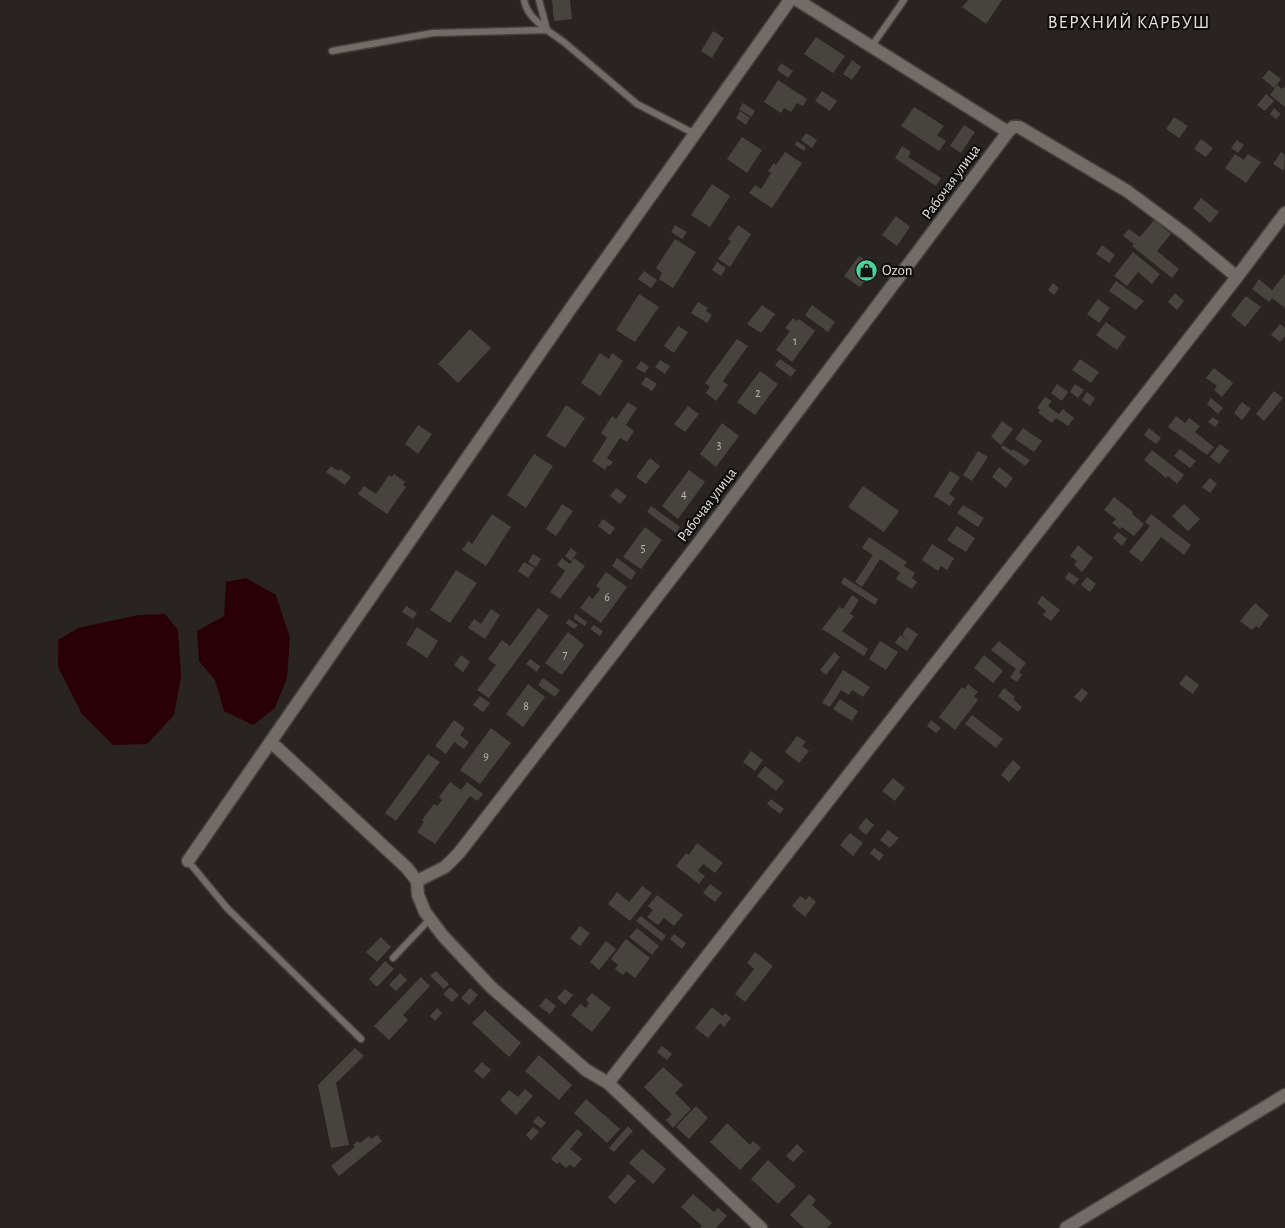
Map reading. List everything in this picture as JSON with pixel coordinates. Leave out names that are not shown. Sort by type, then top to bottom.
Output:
[{"type":"street","points":[[188,861],[565,316],[790,0]]},
{"type":"street","points":[[797,0],[1008,132],[1013,127],[1019,127],[1127,192],[1184,234],[1237,277]]},
{"type":"street","name":"Рабочая улица","points":[[417,880],[444,867],[459,853],[703,538],[1008,132]]},
{"type":"street","points":[[608,1084],[1285,213]]},
{"type":"street","points":[[271,742],[407,868],[417,880],[418,895],[425,912],[443,936],[491,987],[586,1070],[608,1084],[761,1228]]},
{"type":"street","points":[[1066,1228],[1285,1095]]},
{"type":"lane","points":[[524,0],[532,18],[637,104],[695,134]]},
{"type":"lane","points":[[539,0],[547,30]]},
{"type":"lane","points":[[871,47],[904,0]]},
{"type":"lane","points":[[332,51],[433,33],[547,30]]},
{"type":"lane","points":[[188,861],[227,908],[361,1039]]},
{"type":"lane","points":[[393,958],[430,919]]},
{"type":"shaded area","points":[[246,578],[276,595],[290,638],[287,678],[275,708],[253,725],[224,711],[215,680],[199,661],[197,631],[224,616],[226,582]]},
{"type":"shaded area","points":[[165,614],[178,630],[181,677],[174,715],[147,744],[113,745],[82,714],[58,667],[58,640],[78,628],[138,615]]},
{"type":"building","points":[[552,0],[570,0],[572,19],[554,21]]},
{"type":"building","points":[[968,0],[1002,0],[986,24],[962,7]]},
{"type":"building","points":[[713,31],[724,38],[712,58],[701,51]]},
{"type":"building","points":[[816,37],[845,56],[833,73],[804,54]]},
{"type":"building","points":[[852,60],[861,67],[852,80],[843,74]]},
{"type":"building","points":[[781,63],[793,71],[788,78],[777,70]]},
{"type":"building","points":[[1269,70],[1281,79],[1274,88],[1262,78]]},
{"type":"building","points":[[778,80],[807,99],[803,106],[797,103],[791,112],[784,108],[781,113],[764,102]]},
{"type":"building","points":[[1277,85],[1282,89],[1285,86],[1285,107],[1270,95]]},
{"type":"building","points":[[822,91],[837,101],[830,111],[815,101]]},
{"type":"building","points":[[1266,94],[1274,101],[1265,111],[1257,105]]},
{"type":"building","points":[[743,103],[755,111],[751,117],[739,109]]},
{"type":"building","points":[[914,107],[944,126],[937,135],[946,141],[939,151],[901,126]]},
{"type":"building","points":[[1274,108],[1281,114],[1276,119],[1270,114]]},
{"type":"building","points":[[740,111],[750,118],[746,125],[736,118]]},
{"type":"building","points":[[1174,117],[1188,126],[1179,138],[1166,129]]},
{"type":"building","points":[[964,125],[975,132],[961,153],[950,146]]},
{"type":"building","points":[[806,133],[817,140],[812,148],[801,140]]},
{"type":"building","points":[[742,137],[762,150],[747,173],[727,159]]},
{"type":"building","points":[[1201,139],[1213,148],[1206,157],[1194,149]]},
{"type":"building","points":[[1237,140],[1244,145],[1238,153],[1231,148]]},
{"type":"building","points":[[797,141],[806,147],[804,151],[795,145]]},
{"type":"building","points":[[902,146],[911,152],[908,157],[941,178],[936,186],[895,158]]},
{"type":"building","points":[[785,152],[802,163],[772,208],[749,193],[755,185],[761,189],[771,173],[768,171],[774,163],[776,165]]},
{"type":"building","points":[[1281,152],[1285,155],[1284,171],[1273,164]]},
{"type":"building","points":[[1235,154],[1244,160],[1248,154],[1261,162],[1246,183],[1225,168]]},
{"type":"building","points":[[712,184],[730,196],[710,227],[691,215]]},
{"type":"building","points":[[1201,198],[1219,212],[1210,223],[1193,208]]},
{"type":"building","points":[[896,216],[910,227],[897,246],[882,235]]},
{"type":"building","points":[[1154,220],[1171,234],[1157,251],[1179,269],[1172,278],[1132,246],[1134,244],[1123,236],[1129,229],[1140,237]]},
{"type":"building","points":[[675,225],[687,232],[682,239],[671,232]]},
{"type":"building","points":[[738,225],[751,234],[730,267],[718,259],[731,241],[728,239]]},
{"type":"building","points":[[675,239],[696,252],[673,288],[659,279],[662,273],[656,268]]},
{"type":"building","points":[[1102,245],[1115,255],[1109,263],[1096,254]]},
{"type":"building","points":[[1133,252],[1160,274],[1152,284],[1138,272],[1127,286],[1114,276]]},
{"type":"building","points":[[859,256],[875,267],[860,287],[844,276]]},
{"type":"building","points":[[717,262],[726,268],[721,276],[712,270]]},
{"type":"building","points":[[644,271],[657,280],[651,288],[638,279]]},
{"type":"building","points":[[1285,274],[1285,308],[1272,298],[1269,302],[1252,289],[1259,279],[1272,290]]},
{"type":"building","points":[[1116,281],[1144,301],[1136,310],[1109,291]]},
{"type":"building","points":[[1053,283],[1059,288],[1054,295],[1048,290]]},
{"type":"building","points":[[1175,293],[1184,301],[1177,310],[1168,302]]},
{"type":"building","points":[[639,294],[659,307],[635,342],[616,330]]},
{"type":"building","points":[[1246,296],[1261,307],[1245,327],[1231,315]]},
{"type":"building","points":[[1098,299],[1110,308],[1099,323],[1087,314]]},
{"type":"building","points":[[698,302],[708,308],[706,311],[712,315],[707,323],[691,313]]},
{"type":"building","points":[[762,305],[775,314],[761,333],[747,324]]},
{"type":"building","points":[[812,305],[835,322],[828,332],[805,315]]},
{"type":"building","points":[[793,318],[797,321],[799,319],[815,331],[792,362],[776,350],[790,331],[785,328]]},
{"type":"building","points":[[1106,322],[1126,337],[1117,350],[1096,335]]},
{"type":"building","points":[[1280,324],[1285,328],[1285,336],[1280,342],[1271,335]]},
{"type":"building","points":[[678,326],[688,332],[674,353],[664,346]]},
{"type":"building","points":[[470,329],[491,348],[458,383],[438,364]]},
{"type":"building","points":[[737,339],[748,346],[723,381],[728,385],[716,401],[706,393],[710,387],[705,383]]},
{"type":"building","points":[[600,353],[609,359],[612,353],[623,361],[600,396],[581,383]]},
{"type":"building","points":[[780,359],[796,370],[791,377],[775,365]]},
{"type":"building","points":[[1080,359],[1099,372],[1091,383],[1072,370]]},
{"type":"building","points":[[660,360],[670,366],[665,374],[655,367]]},
{"type":"building","points":[[641,361],[649,367],[645,373],[636,368]]},
{"type":"building","points":[[1214,368],[1233,383],[1222,397],[1214,390],[1217,386],[1206,378]]},
{"type":"building","points":[[760,371],[778,384],[755,415],[737,402]]},
{"type":"building","points":[[646,377],[657,384],[652,391],[641,384]]},
{"type":"building","points":[[1057,384],[1068,392],[1062,401],[1051,393]]},
{"type":"building","points":[[1075,384],[1084,390],[1078,398],[1070,392]]},
{"type":"building","points":[[1274,391],[1283,398],[1264,421],[1256,414]]},
{"type":"building","points":[[1087,392],[1095,398],[1090,406],[1082,400]]},
{"type":"building","points":[[1045,397],[1052,401],[1048,406],[1059,414],[1063,409],[1074,418],[1068,426],[1056,418],[1052,423],[1038,413],[1040,410],[1037,408]]},
{"type":"building","points":[[1211,398],[1223,408],[1218,414],[1207,404]]},
{"type":"building","points":[[628,402],[637,408],[626,425],[634,431],[627,442],[620,438],[607,458],[613,462],[605,470],[592,461],[607,438],[601,433],[612,416],[616,419]]},
{"type":"building","points":[[1242,402],[1251,409],[1242,420],[1234,413]]},
{"type":"building","points":[[566,405],[585,418],[565,448],[546,436]]},
{"type":"building","points":[[688,406],[699,414],[685,432],[674,424]]},
{"type":"building","points":[[1176,416],[1185,423],[1189,418],[1200,426],[1195,432],[1214,447],[1207,455],[1168,427]]},
{"type":"building","points":[[1213,417],[1219,422],[1215,427],[1208,422]]},
{"type":"building","points":[[1002,421],[1013,429],[1001,445],[991,437]]},
{"type":"building","points":[[722,423],[739,436],[716,467],[700,454]]},
{"type":"building","points":[[418,425],[432,434],[418,454],[405,444]]},
{"type":"building","points":[[1023,428],[1042,441],[1034,452],[1015,439]]},
{"type":"building","points":[[1149,428],[1161,438],[1156,444],[1144,435]]},
{"type":"building","points":[[1220,444],[1229,451],[1219,464],[1210,457]]},
{"type":"building","points":[[1003,445],[1030,460],[1025,466],[1001,448]]},
{"type":"building","points":[[1180,449],[1196,461],[1190,468],[1174,456]]},
{"type":"building","points":[[1152,450],[1184,475],[1177,484],[1168,476],[1166,478],[1144,460]]},
{"type":"building","points":[[978,451],[988,457],[972,481],[963,475]]},
{"type":"building","points":[[534,454],[553,466],[526,508],[507,495]]},
{"type":"building","points":[[650,458],[660,466],[646,484],[636,477]]},
{"type":"building","points":[[331,466],[338,471],[340,469],[351,477],[345,485],[326,472]]},
{"type":"building","points":[[999,467],[1013,478],[1006,488],[992,477]]},
{"type":"building","points":[[689,470],[705,482],[678,519],[662,506]]},
{"type":"building","points":[[950,471],[960,477],[949,494],[955,498],[950,506],[934,496]]},
{"type":"building","points":[[394,474],[405,482],[403,485],[406,487],[387,514],[358,494],[364,486],[376,494],[389,475],[392,477]]},
{"type":"building","points":[[1210,478],[1217,484],[1210,493],[1202,487]]},
{"type":"building","points":[[863,486],[899,511],[884,532],[848,507]]},
{"type":"building","points":[[616,488],[627,496],[620,504],[610,496]]},
{"type":"building","points":[[1114,497],[1133,512],[1132,514],[1144,524],[1134,536],[1122,527],[1120,529],[1112,523],[1116,519],[1104,510]]},
{"type":"building","points":[[562,504],[573,511],[556,536],[546,529]]},
{"type":"building","points":[[1184,504],[1200,519],[1188,531],[1172,516]]},
{"type":"building","points":[[963,505],[984,518],[978,527],[957,513]]},
{"type":"building","points":[[651,506],[680,527],[676,533],[647,512]]},
{"type":"building","points":[[492,514],[511,527],[486,566],[462,550],[468,541],[472,544]]},
{"type":"building","points":[[1151,514],[1191,545],[1184,555],[1161,537],[1142,562],[1129,552],[1150,526],[1145,522]]},
{"type":"building","points":[[603,519],[615,528],[610,535],[598,526]]},
{"type":"building","points":[[957,526],[975,538],[966,552],[947,540]]},
{"type":"building","points":[[645,527],[662,540],[641,569],[623,557]]},
{"type":"building","points":[[1118,532],[1127,539],[1122,546],[1113,538]]},
{"type":"building","points":[[869,537],[907,562],[904,566],[915,573],[912,578],[917,582],[912,589],[896,579],[900,573],[880,559],[862,587],[855,582],[873,555],[862,548]]},
{"type":"building","points":[[932,544],[954,558],[947,570],[941,566],[938,571],[922,560]]},
{"type":"building","points":[[1078,545],[1093,558],[1082,572],[1074,565],[1077,561],[1070,556]]},
{"type":"building","points":[[571,548],[577,553],[571,561],[565,556]]},
{"type":"building","points":[[533,554],[541,559],[536,567],[528,562]]},
{"type":"building","points":[[562,558],[570,564],[574,558],[585,566],[560,599],[550,592],[565,571],[557,565]]},
{"type":"building","points":[[617,558],[636,572],[631,580],[612,566]]},
{"type":"building","points":[[524,562],[535,568],[528,578],[518,571]]},
{"type":"building","points":[[456,570],[477,583],[450,623],[430,610]]},
{"type":"building","points":[[606,572],[627,587],[601,623],[580,608],[589,596],[593,599],[600,589],[596,586]]},
{"type":"building","points":[[1069,572],[1079,579],[1074,585],[1065,578]]},
{"type":"building","points":[[844,577],[878,599],[875,605],[841,583]]},
{"type":"building","points":[[1087,577],[1096,584],[1090,592],[1081,585]]},
{"type":"building","points":[[852,595],[859,600],[850,614],[854,616],[842,631],[868,649],[864,656],[822,629],[839,607],[843,609]]},
{"type":"building","points":[[1042,596],[1060,610],[1051,621],[1043,615],[1046,611],[1037,603]]},
{"type":"building","points":[[1255,603],[1269,615],[1259,628],[1256,626],[1252,630],[1240,621]]},
{"type":"building","points":[[406,606],[417,613],[413,619],[402,612]]},
{"type":"building","points":[[538,608],[549,616],[489,698],[477,690],[496,665],[488,659],[502,640],[510,646]]},
{"type":"building","points":[[491,609],[500,615],[485,639],[468,628],[474,619],[481,624]]},
{"type":"building","points":[[576,614],[587,622],[585,626],[573,618]]},
{"type":"building","points":[[569,619],[578,625],[574,629],[566,623]]},
{"type":"building","points":[[594,625],[603,631],[600,636],[590,629]]},
{"type":"building","points":[[417,627],[438,641],[427,658],[406,644]]},
{"type":"building","points":[[907,627],[918,634],[907,651],[895,643],[900,635],[907,640],[902,635]]},
{"type":"building","points":[[568,632],[584,645],[562,675],[545,663]]},
{"type":"building","points":[[880,641],[898,652],[886,670],[869,659]]},
{"type":"building","points":[[999,641],[1026,663],[1019,672],[1022,675],[1017,682],[1010,677],[1016,669],[991,650]]},
{"type":"building","points":[[834,652],[840,657],[826,675],[820,670]]},
{"type":"building","points":[[461,655],[470,662],[463,672],[454,665]]},
{"type":"building","points":[[984,655],[1003,671],[993,683],[974,668]]},
{"type":"building","points":[[530,659],[540,666],[537,672],[526,664]]},
{"type":"building","points":[[843,670],[870,687],[863,697],[852,690],[849,695],[841,690],[830,707],[822,703]]},
{"type":"building","points":[[1186,675],[1199,685],[1193,694],[1179,684]]},
{"type":"building","points":[[543,678],[560,690],[555,697],[538,685]]},
{"type":"building","points":[[528,684],[545,697],[523,727],[506,714]]},
{"type":"building","points":[[968,684],[978,692],[974,696],[978,700],[955,730],[939,717],[962,687],[965,689]]},
{"type":"building","points":[[1004,688],[1015,697],[1013,699],[1022,707],[1018,712],[998,696]]},
{"type":"building","points":[[1082,688],[1088,693],[1081,702],[1074,697]]},
{"type":"building","points":[[480,696],[490,703],[483,712],[473,705]]},
{"type":"building","points":[[840,699],[858,711],[852,721],[833,709]]},
{"type":"building","points":[[972,715],[1003,739],[996,748],[965,724]]},
{"type":"building","points":[[454,720],[465,728],[460,735],[469,742],[464,749],[454,742],[446,754],[435,746]]},
{"type":"building","points":[[931,720],[941,728],[936,733],[927,726]]},
{"type":"building","points":[[491,728],[511,743],[480,784],[460,770]]},
{"type":"building","points":[[797,736],[806,742],[802,746],[809,751],[799,763],[785,752]]},
{"type":"building","points":[[751,751],[763,760],[755,771],[743,762]]},
{"type":"building","points":[[428,754],[440,762],[396,821],[385,813]]},
{"type":"building","points":[[1013,760],[1021,767],[1009,782],[1001,775]]},
{"type":"building","points":[[765,766],[784,781],[776,791],[757,776]]},
{"type":"building","points":[[893,778],[905,788],[895,801],[882,791]]},
{"type":"building","points":[[450,782],[461,790],[467,782],[483,794],[477,801],[470,796],[435,844],[417,832],[424,822],[422,820],[434,804],[437,806],[442,800],[439,797]]},
{"type":"building","points":[[771,799],[784,809],[780,814],[767,804]]},
{"type":"building","points":[[866,818],[874,825],[866,835],[858,828]]},
{"type":"building","points":[[888,830],[899,838],[890,848],[880,840]]},
{"type":"building","points":[[850,833],[863,843],[853,856],[840,845]]},
{"type":"building","points":[[697,843],[723,863],[715,873],[703,864],[698,871],[705,876],[699,884],[676,866],[686,853],[689,855]]},
{"type":"building","points":[[874,848],[884,855],[879,861],[870,853]]},
{"type":"building","points":[[710,884],[722,893],[715,902],[703,893]]},
{"type":"building","points":[[642,886],[652,893],[630,921],[608,904],[617,892],[629,902]]},
{"type":"building","points":[[657,895],[683,915],[674,926],[664,918],[658,925],[647,917],[653,910],[648,906]]},
{"type":"building","points":[[800,896],[806,900],[809,896],[816,902],[805,917],[792,906]]},
{"type":"building","points":[[641,916],[666,936],[662,941],[636,921]]},
{"type":"building","points":[[580,926],[590,933],[580,946],[570,938]]},
{"type":"building","points":[[637,928],[659,946],[652,955],[629,937]]},
{"type":"building","points":[[674,934],[686,943],[682,949],[670,939]]},
{"type":"building","points":[[381,937],[391,947],[377,962],[366,952]]},
{"type":"building","points":[[626,939],[650,958],[635,978],[626,971],[623,975],[615,969],[618,965],[611,959]]},
{"type":"building","points":[[606,941],[616,949],[599,970],[590,962]]},
{"type":"building","points":[[755,952],[773,966],[745,1002],[735,994],[754,969],[747,963]]},
{"type":"building","points":[[385,961],[394,969],[377,987],[369,979]]},
{"type":"building","points":[[436,971],[449,984],[444,989],[430,976]]},
{"type":"building","points":[[400,973],[407,980],[396,991],[389,985]]},
{"type":"building","points":[[421,977],[430,986],[403,1015],[408,1020],[389,1040],[374,1026]]},
{"type":"building","points":[[450,987],[459,995],[452,1002],[443,994]]},
{"type":"building","points":[[470,988],[478,995],[469,1005],[461,998]]},
{"type":"building","points":[[565,989],[573,995],[565,1005],[557,998]]},
{"type":"building","points":[[592,993],[611,1008],[592,1032],[571,1015],[580,1004],[586,1008],[589,1003],[586,1000]]},
{"type":"building","points":[[546,998],[556,1006],[550,1014],[539,1006]]},
{"type":"building","points":[[712,1007],[723,1016],[725,1013],[731,1018],[724,1027],[720,1023],[708,1038],[695,1028]]},
{"type":"building","points":[[437,1008],[442,1013],[435,1021],[430,1016]]},
{"type":"building","points":[[485,1010],[521,1043],[509,1057],[472,1023]]},
{"type":"building","points":[[662,1046],[672,1054],[667,1060],[657,1052]]},
{"type":"building","points":[[355,1048],[364,1056],[336,1083],[349,1145],[331,1148],[318,1085]]},
{"type":"building","points":[[539,1055],[572,1085],[559,1100],[525,1071]]},
{"type":"building","points":[[482,1062],[491,1070],[483,1079],[474,1071]]},
{"type":"building","points":[[663,1067],[683,1085],[675,1093],[691,1109],[673,1128],[666,1120],[672,1114],[644,1087]]},
{"type":"building","points":[[525,1089],[533,1096],[516,1115],[500,1100],[509,1090],[518,1097]]},
{"type":"building","points":[[586,1099],[620,1129],[607,1143],[574,1113]]},
{"type":"building","points":[[696,1106],[708,1118],[689,1139],[676,1127]]},
{"type":"building","points":[[538,1116],[546,1123],[541,1128],[533,1122]]},
{"type":"building","points":[[727,1123],[750,1145],[753,1141],[761,1148],[740,1170],[710,1142]]},
{"type":"building","points":[[628,1126],[633,1131],[614,1152],[609,1148]]},
{"type":"building","points":[[533,1127],[539,1132],[531,1140],[526,1135]]},
{"type":"building","points":[[577,1129],[583,1134],[570,1149],[582,1159],[574,1168],[570,1164],[566,1168],[559,1162],[557,1164],[551,1159]]},
{"type":"building","points":[[377,1135],[382,1141],[339,1176],[331,1166],[355,1147],[353,1145],[358,1141],[360,1143],[369,1136],[371,1139]]},
{"type":"building","points":[[797,1144],[804,1151],[793,1162],[786,1156]]},
{"type":"building","points":[[642,1149],[666,1169],[653,1184],[629,1163]]},
{"type":"building","points":[[768,1160],[796,1186],[778,1204],[751,1179]]},
{"type":"building","points":[[628,1174],[636,1181],[615,1204],[608,1197]]},
{"type":"building","points":[[693,1194],[714,1212],[718,1208],[727,1216],[716,1228],[700,1228],[702,1226],[681,1207]]},
{"type":"building","points":[[809,1194],[816,1200],[812,1205],[832,1223],[827,1228],[804,1228],[790,1215]]},
{"type":"place","name":"Ozon","points":[[866,270]]},
{"type":"district","name":"ВЕРХНИЙ КАРБУШ","points":[[1129,23]]}]
